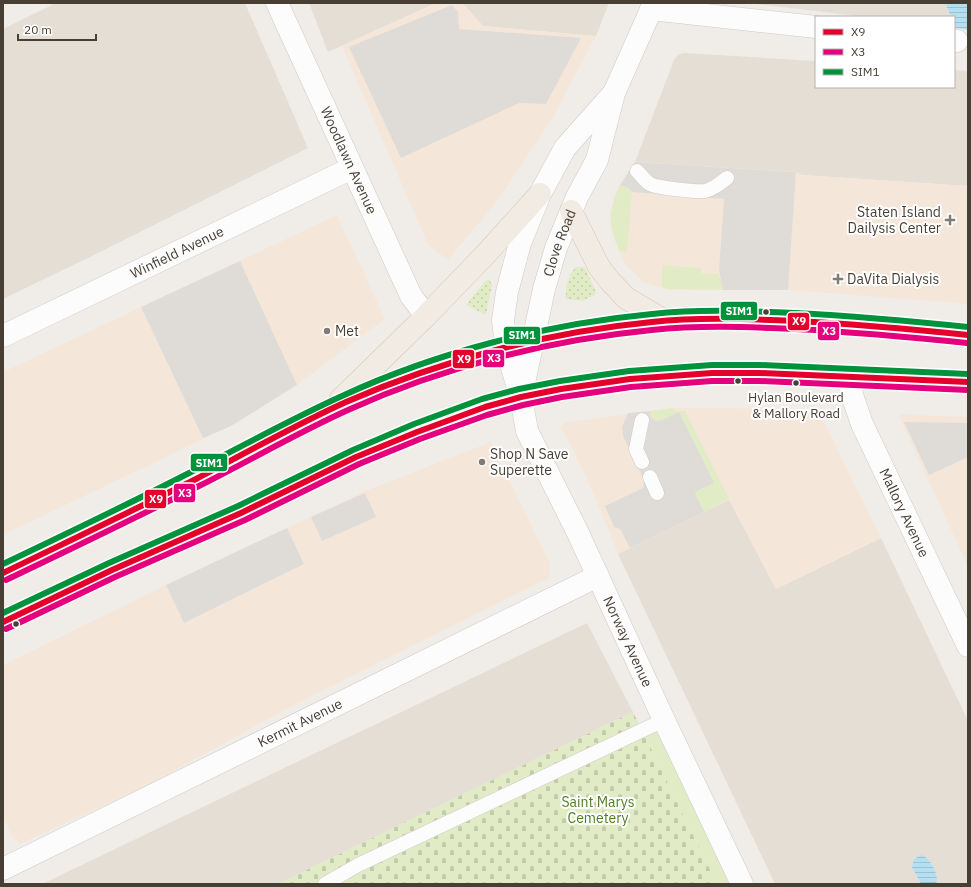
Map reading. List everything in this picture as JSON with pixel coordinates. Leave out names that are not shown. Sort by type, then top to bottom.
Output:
[{"type":"main road","points":[[331,410],[426,316],[484,256],[540,194]]},
{"type":"main road","points":[[571,211],[596,261],[609,280],[626,298],[665,321]]},
{"type":"main road","points":[[3,573],[360,396],[471,356],[506,347],[587,330],[632,324],[711,318],[880,327],[968,335]]},
{"type":"main road","points":[[3,622],[112,570],[241,513],[356,457],[417,432],[485,407],[521,398],[592,384],[674,375],[712,373],[760,373],[968,382]]},
{"type":"street","name":"Woodlawn Avenue","points":[[277,3],[411,296],[426,316]]},
{"type":"street","points":[[652,6],[815,27]]},
{"type":"street","name":"Clove Road","points":[[521,398],[538,313],[556,248],[571,211],[597,160],[614,93],[652,6]]},
{"type":"street","name":"Clove Road","points":[[521,398],[506,347],[503,320],[507,292],[520,243],[540,194],[565,148],[614,93]]},
{"type":"street","name":"Winfield Avenue","points":[[3,336],[352,168]]},
{"type":"street","name":"Mallory Avenue","points":[[850,377],[852,395],[862,424],[968,646]]},
{"type":"street","name":"Norway Avenue","points":[[521,398],[528,431],[577,531],[664,720],[742,884]]},
{"type":"street","name":"Kermit Avenue","points":[[3,869],[598,576]]},
{"type":"lane","points":[[637,171],[648,183],[655,187],[663,188],[705,191],[719,185],[727,178]]},
{"type":"lane","points":[[642,420],[636,449],[642,462]]},
{"type":"lane","points":[[650,477],[657,493]]},
{"type":"lane","points":[[325,884],[358,865],[664,720]]},
{"type":"shaded area","points":[[56,3],[245,3],[308,148],[3,299],[3,29]]},
{"type":"shaded area","points":[[309,3],[436,3],[328,52]]},
{"type":"shaded area","points":[[436,3],[462,3],[483,26],[596,36],[550,122],[498,200],[448,260],[428,245],[342,46]]},
{"type":"shaded area","points":[[462,3],[609,3],[596,36],[483,26]]},
{"type":"shaded area","points":[[747,3],[945,3],[951,16],[858,16]]},
{"type":"shaded area","points":[[452,5],[458,12],[459,29],[581,38],[546,104],[519,103],[401,158],[349,47]]},
{"type":"shaded area","points":[[684,53],[815,61],[815,88],[955,88],[955,70],[968,71],[968,186],[802,175],[796,172],[635,162],[674,60],[678,55]]},
{"type":"shaded area","points":[[635,162],[796,172],[802,175],[968,186],[968,304],[788,290],[672,290],[645,283],[627,267],[619,251],[611,229],[610,221],[610,212],[615,196],[620,185]]},
{"type":"shaded area","points":[[635,162],[796,172],[788,290],[723,290],[719,270],[724,199],[632,192],[629,188],[620,185]]},
{"type":"shaded area","points":[[337,215],[385,319],[297,385],[231,426],[3,535],[3,372]]},
{"type":"shaded area","points":[[240,261],[297,385],[231,426],[203,438],[141,307]]},
{"type":"shaded area","points":[[673,408],[819,411],[881,538],[776,589],[729,500],[618,554],[595,497],[568,440],[560,427],[564,423]]},
{"type":"shaded area","points":[[651,411],[650,416],[655,421],[662,420],[679,412],[714,483],[695,493],[704,512],[630,548],[621,530],[614,527],[605,506],[643,488],[644,480],[623,436],[622,427],[628,413]]},
{"type":"shaded area","points":[[898,414],[968,417],[968,567]]},
{"type":"shaded area","points":[[904,422],[968,423],[968,457],[929,475]]},
{"type":"shaded area","points":[[491,442],[550,563],[549,578],[299,702],[150,784],[20,844],[12,837],[3,816],[3,665],[166,585],[365,491]]},
{"type":"shaded area","points":[[365,493],[376,517],[322,541],[311,517]]},
{"type":"shaded area","points":[[729,499],[776,589],[881,538],[968,721],[968,884],[775,884],[618,554]]},
{"type":"shaded area","points":[[287,528],[304,564],[184,623],[166,585]]},
{"type":"shaded area","points":[[587,623],[633,712],[278,884],[42,884]]},
{"type":"green space","points":[[620,185],[629,188],[632,192],[627,252],[619,251],[611,225],[611,211]]},
{"type":"green space","points":[[662,265],[701,268],[701,273],[719,274],[723,290],[667,289],[662,287]]},
{"type":"green space","points":[[576,267],[585,268],[596,293],[594,296],[583,301],[566,299],[568,282],[571,273]]},
{"type":"green space","points":[[486,280],[489,280],[492,284],[486,315],[466,305]]},
{"type":"green space","points":[[673,408],[674,411],[685,411],[729,499],[704,512],[695,493],[713,482],[679,412],[662,420],[655,421],[650,416],[651,411]]},
{"type":"green space","name":"Saint Marys Cemetery","points":[[633,712],[717,884],[278,884]]},
{"type":"green space","points":[[651,732],[661,733],[735,884],[717,884],[644,735]]},
{"type":"water","points":[[945,3],[968,3],[968,30],[955,28],[955,16],[951,16]]},
{"type":"water","points":[[921,855],[928,859],[931,863],[937,876],[936,884],[921,884],[912,867],[914,859]]},
{"type":"transit line","name":"SIM1","points":[[3,564],[144,496],[342,396],[378,380],[416,366],[493,342],[573,325],[652,314],[687,311],[795,313],[968,327]]},
{"type":"transit line","name":"X9","points":[[3,573],[124,515],[346,402],[420,373],[496,350],[574,333],[652,322],[687,319],[795,321],[968,335]]},
{"type":"transit line","name":"X3","points":[[6,580],[175,498],[348,410],[384,395],[459,368],[536,348],[613,335],[688,327],[795,329],[967,343]]},
{"type":"transit line","name":"SIM1","points":[[3,613],[109,563],[238,506],[353,450],[414,424],[482,399],[519,389],[560,381],[629,371],[712,365],[760,365],[968,374]]},
{"type":"transit line","name":"X9","points":[[3,622],[112,570],[241,513],[356,457],[417,432],[485,407],[521,397],[561,389],[630,379],[712,373],[760,373],[968,382]]},
{"type":"transit line","name":"X3","points":[[6,629],[115,577],[245,520],[359,464],[420,439],[487,415],[523,405],[562,397],[631,387],[712,381],[760,381],[968,390]]},
{"type":"place","name":"Staten Island Dailysis Center","points":[[950,220]]},
{"type":"place","name":"DaVita Dialysis","points":[[838,279]]},
{"type":"place","name":"Met","points":[[327,331]]},
{"type":"place","name":"Hylan Boulevard & Mallory Road","points":[[796,383]]},
{"type":"place","name":"Shop N Save Superette","points":[[482,462]]}]
